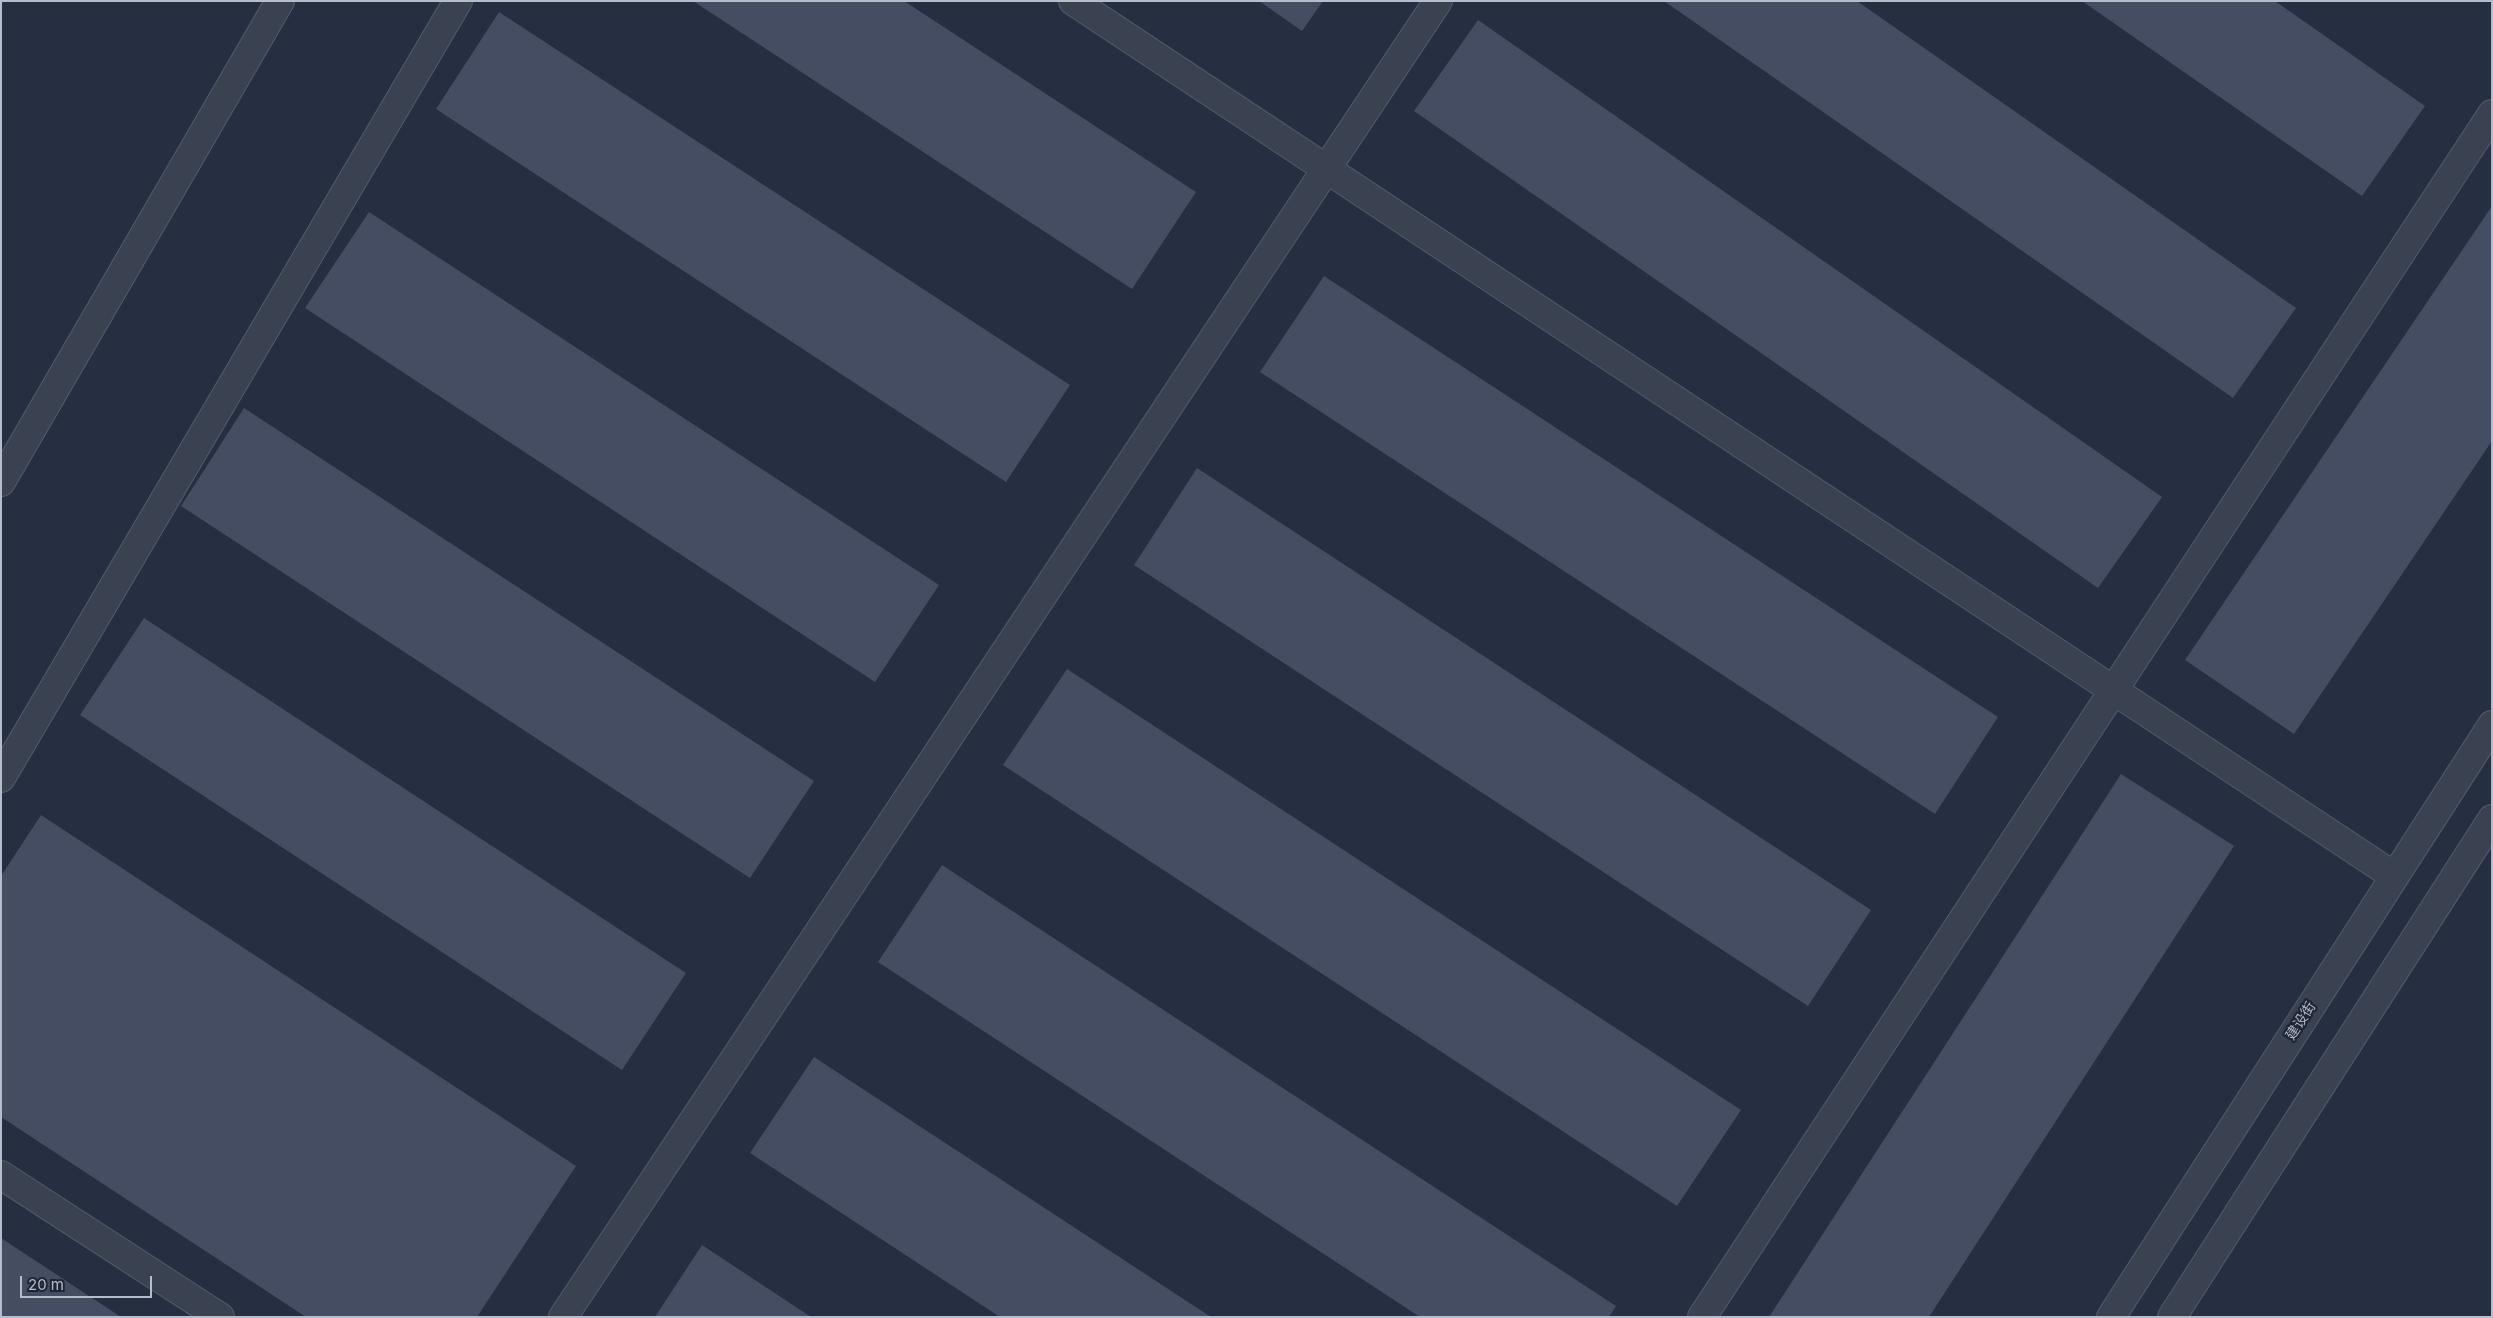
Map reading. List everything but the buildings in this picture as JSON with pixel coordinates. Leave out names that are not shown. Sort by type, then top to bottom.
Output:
[{"type":"street","points":[[1,482],[280,1]]},
{"type":"street","points":[[1,778],[458,1]]},
{"type":"street","points":[[1073,1],[2394,876]]},
{"type":"street","points":[[563,1317],[1438,1]]},
{"type":"street","points":[[1702,1317],[2492,114]]},
{"type":"street","name":"建设街","points":[[2111,1317],[2492,725]]},
{"type":"street","points":[[2172,1317],[2492,819]]},
{"type":"street","points":[[1,1175],[220,1317]]}]
